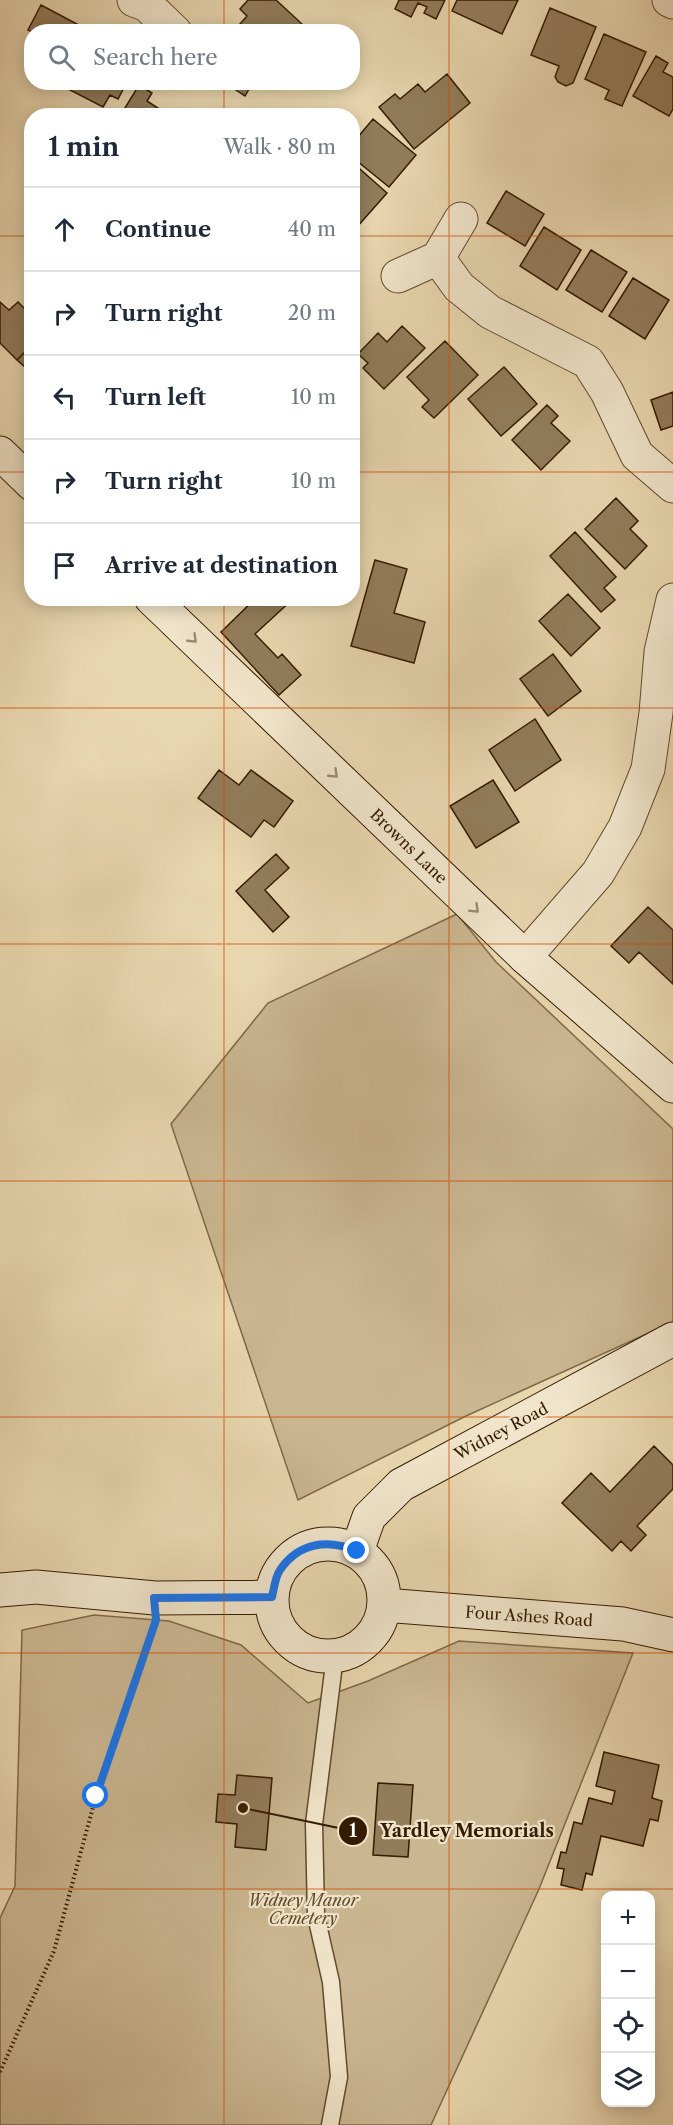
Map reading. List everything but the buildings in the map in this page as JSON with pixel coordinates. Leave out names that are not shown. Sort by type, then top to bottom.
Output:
[{"type":"street","points":[[144,2],[167,24]]},
{"type":"street","points":[[398,276],[438,258],[461,219]]},
{"type":"street","points":[[438,258],[459,287],[490,312],[588,362],[607,392],[637,455],[673,486]]},
{"type":"street","points":[[0,453],[24,476]]},
{"type":"street","points":[[525,957],[598,873],[625,827],[648,769],[661,652],[673,600]]},
{"type":"street","name":"Browns Lane","points":[[159,606],[525,957],[673,1086]]},
{"type":"street","name":"Widney Road","points":[[357,1551],[369,1517],[401,1485],[673,1339]]},
{"type":"street","points":[[322,1544],[341,1545],[357,1551],[377,1572],[383,1588],[384,1605],[379,1623],[369,1638],[354,1650],[335,1656],[320,1655],[300,1649],[284,1635],[276,1621],[272,1597],[279,1571],[292,1556],[303,1549],[322,1544]]},
{"type":"street","points":[[0,1590],[36,1587],[154,1598],[272,1597]]},
{"type":"street","name":"Four Ashes Road","points":[[384,1605],[623,1624],[673,1635]]},
{"type":"lane","points":[[330,2125],[339,2077],[331,1983],[316,1916],[314,1824],[335,1656]]},
{"type":"path","points":[[0,2072],[54,1951],[96,1796],[156,1620],[154,1598]]},
{"type":"green space","points":[[457,914],[496,962],[673,1129],[673,1322],[466,1416],[298,1500],[171,1124],[268,1003]]},
{"type":"green space","name":"Widney Manor Cemetery","points":[[94,1615],[169,1621],[241,1645],[308,1703],[368,1681],[459,1641],[633,1653],[539,1889],[431,2125],[0,2125],[0,1918],[15,1886],[22,1630]]},
{"type":"place","name":"Yardley Memorials","points":[[243,1808]]},
{"type":"route","points":[[96,1796],[156,1620],[154,1598],[272,1597],[279,1571],[292,1556],[303,1549],[322,1544],[341,1545],[357,1551]]}]
